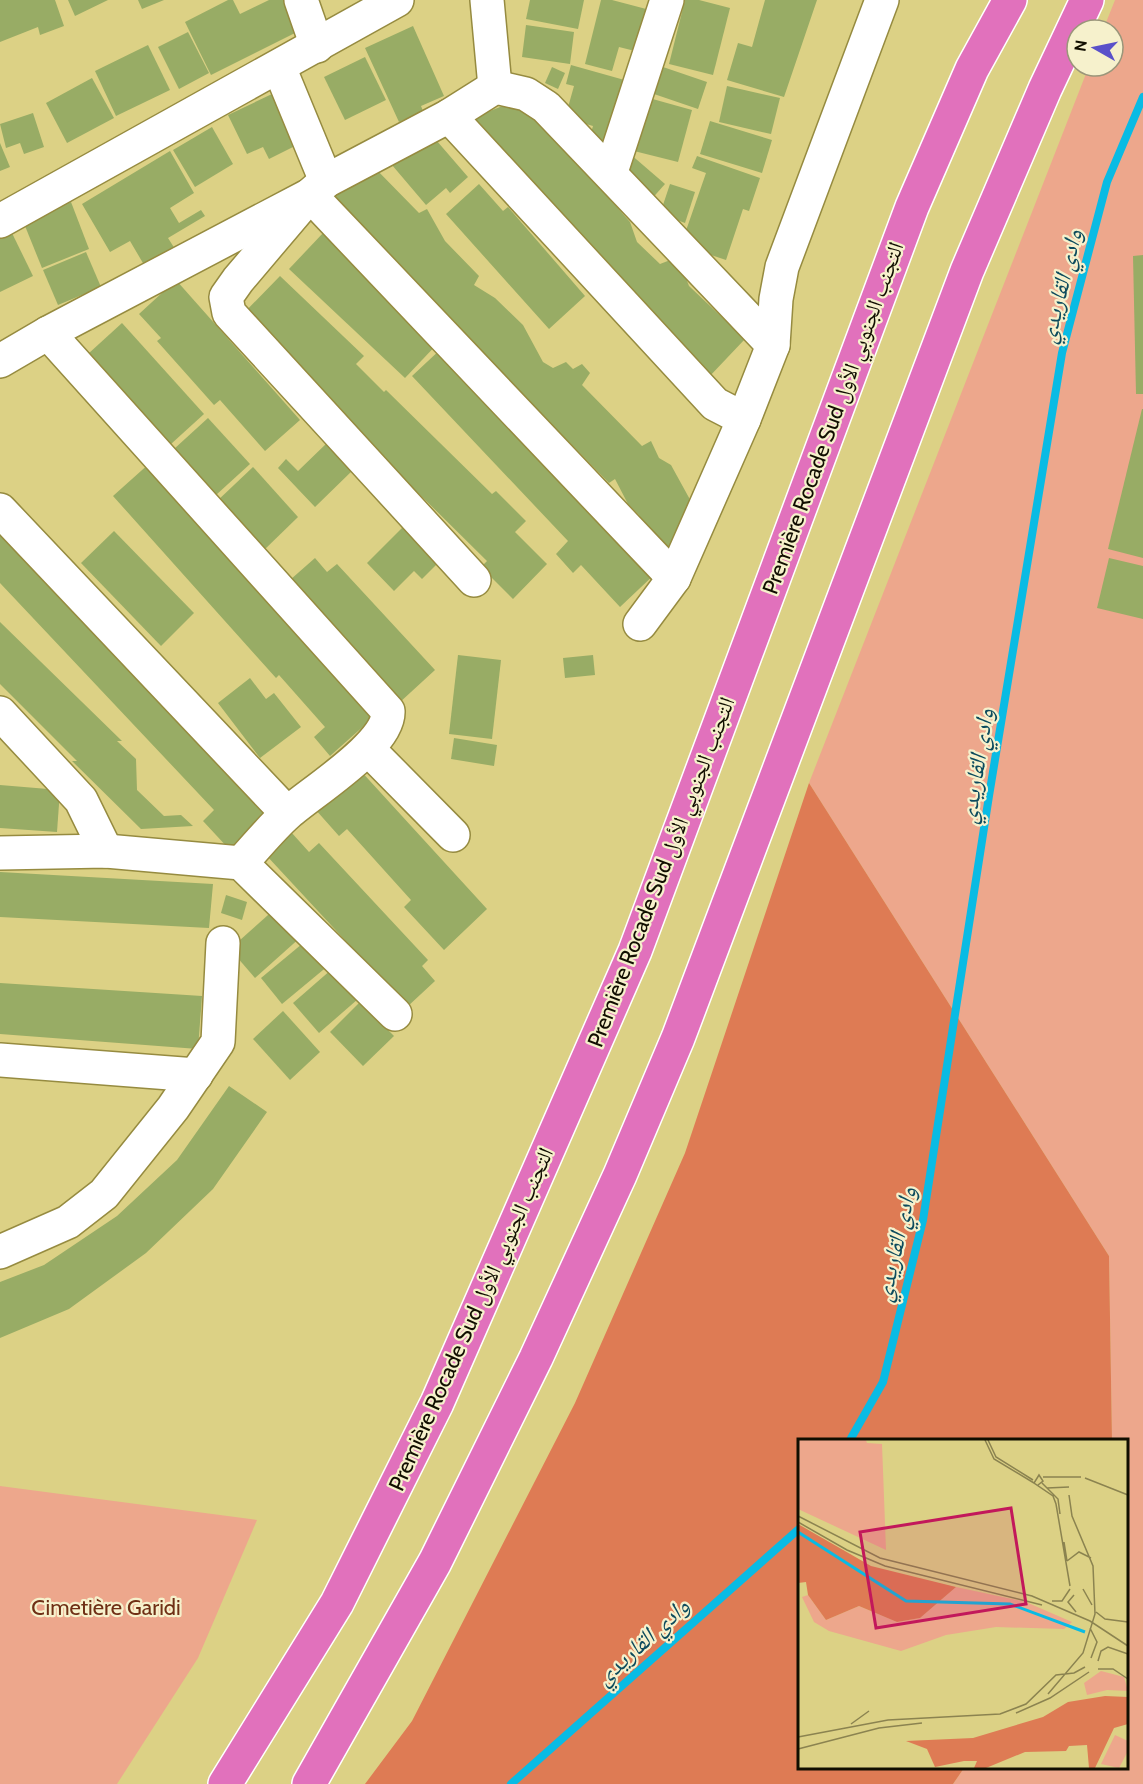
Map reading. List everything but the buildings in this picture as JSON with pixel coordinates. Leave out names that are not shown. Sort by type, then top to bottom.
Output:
[{"type":"highway","name":"Première Rocade Sud التجنب الجنوبي الأول","points":[[225,1784],[337,1603],[437,1402],[635,951],[912,207],[972,69],[1010,0]]},
{"type":"highway","points":[[309,1784],[435,1562],[536,1358],[620,1175],[678,1038],[967,271],[1045,89],[1087,0]]},
{"type":"street","points":[[300,0],[317,46]]},
{"type":"street","points":[[0,221],[397,0]]},
{"type":"street","points":[[487,0],[495,87]]},
{"type":"street","points":[[611,172],[667,0]]},
{"type":"street","points":[[640,624],[674,578],[744,419],[773,345],[776,299],[782,267],[882,0]]},
{"type":"street","points":[[279,67],[318,188],[674,578]]},
{"type":"street","points":[[0,361],[449,116],[495,87],[525,94],[546,106],[773,345]]},
{"type":"street","points":[[449,116],[715,404],[744,419]]},
{"type":"street","points":[[318,188],[238,280],[226,297],[229,313],[474,580]]},
{"type":"street","points":[[48,333],[388,711],[388,720],[384,730],[368,749],[288,813],[241,863]]},
{"type":"street","points":[[0,510],[288,813]]},
{"type":"street","points":[[0,713],[81,800],[106,851]]},
{"type":"street","points":[[368,749],[453,835]]},
{"type":"street","points":[[0,853],[106,851],[241,863],[395,1014]]},
{"type":"street","points":[[0,1252],[68,1222],[104,1194],[196,1076],[218,1042],[223,943]]},
{"type":"street","points":[[0,1060],[196,1076]]},
{"type":"green space","points":[[1115,0],[1143,0],[1143,1784],[953,1784],[963,1769],[1128,1769],[1128,1439],[1112,1439],[1109,1256],[809,783],[1084,78],[1125,78],[1125,18],[1108,18]]},
{"type":"green space","name":"Cimetière Garidi","points":[[0,1486],[257,1520],[198,1658],[117,1784],[0,1784]]},
{"type":"shaded area","points":[[809,783],[1109,1256],[1112,1439],[798,1439],[798,1769],[963,1769],[953,1784],[365,1784],[412,1721],[575,1403],[685,1153]]},
{"type":"waterway","name":"وادي القاريدي","points":[[851,1439],[883,1382],[923,1220],[989,796],[1062,353],[1107,182],[1143,97]]},
{"type":"waterway","name":"وادي القاريدي","points":[[511,1784],[798,1530]]}]
